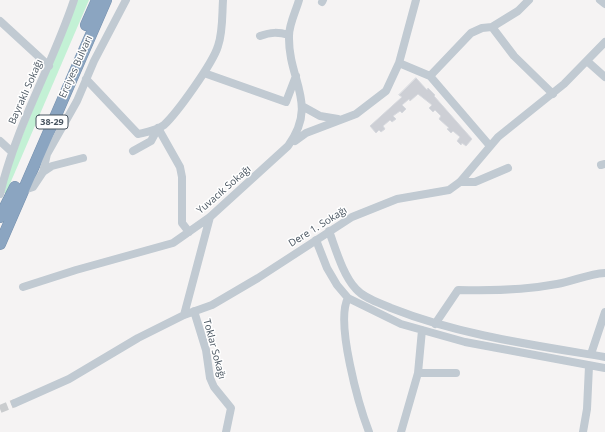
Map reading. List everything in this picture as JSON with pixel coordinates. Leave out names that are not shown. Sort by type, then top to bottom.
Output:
[{"type":"highway","name":"Erciyes Bulvarı","points":[[0,217],[11,196],[97,0]]},
{"type":"highway","name":"Erciyes Bulvarı","points":[[0,244],[23,188],[106,0]]},
{"type":"street","name":"Bayraklı Sokağı","points":[[0,194],[1,181],[12,152],[49,66],[74,0]]},
{"type":"street","points":[[23,188],[27,189],[33,187],[43,172],[48,154],[77,101],[86,79],[126,0]]},
{"type":"street","points":[[86,79],[138,134],[158,128],[168,119],[213,60],[219,45],[223,0]]},
{"type":"street","name":"Yuvacık Sokağı","points":[[23,287],[76,270],[173,243],[210,217],[288,146],[298,132],[303,116],[289,35],[299,0]]},
{"type":"street","points":[[288,146],[306,133],[356,114],[386,91],[399,63],[416,0]]},
{"type":"street","points":[[430,76],[471,33],[482,28],[492,28],[518,11],[528,0]]},
{"type":"street","points":[[600,0],[605,4]]},
{"type":"street","points":[[0,21],[49,66]]},
{"type":"street","points":[[492,28],[514,56],[553,94]]},
{"type":"street","points":[[260,36],[279,32],[289,35]]},
{"type":"street","name":"Dere 1. Sokağı","points":[[15,403],[69,379],[138,338],[184,315],[212,305],[258,278],[352,216],[397,200],[444,192],[460,182],[490,146],[514,124],[553,94],[605,42]]},
{"type":"street","points":[[587,61],[604,73]]},
{"type":"street","points":[[399,63],[430,76],[490,146]]},
{"type":"street","points":[[204,73],[286,102],[296,76]]},
{"type":"street","points":[[302,106],[320,116],[340,120]]},
{"type":"street","points":[[132,151],[151,141],[158,128]]},
{"type":"street","points":[[158,128],[180,167],[182,177],[182,223],[189,232]]},
{"type":"street","points":[[0,141],[12,152]]},
{"type":"street","points":[[43,172],[52,166],[83,158]]},
{"type":"street","points":[[460,182],[475,182],[508,168]]},
{"type":"street","points":[[184,315],[210,217]]},
{"type":"street","points":[[329,232],[349,278],[356,290],[368,298],[435,324],[467,332],[605,357]]},
{"type":"street","points":[[316,240],[326,268],[348,298],[401,324],[466,342],[605,368]]},
{"type":"street","points":[[435,324],[458,290],[492,290],[557,284],[593,274],[605,273]]},
{"type":"street","points":[[348,298],[344,309],[347,343],[354,388],[369,432]]},
{"type":"street","name":"Toklar Sokağı","points":[[194,311],[206,350],[210,378],[214,387],[231,408],[226,432]]},
{"type":"street","points":[[591,354],[605,312]]},
{"type":"street","points":[[401,432],[418,373],[422,330]]},
{"type":"street","points":[[583,432],[587,409],[589,366]]},
{"type":"street","points":[[418,373],[456,373]]},
{"type":"green space","points":[[77,0],[89,0],[6,193],[4,193],[7,175]]},
{"type":"building","points":[[416,78],[427,90],[428,88],[435,95],[434,96],[472,139],[466,146],[462,143],[461,145],[457,141],[460,137],[453,131],[451,133],[447,129],[449,128],[439,119],[441,116],[435,110],[433,112],[429,108],[432,105],[418,94],[410,101],[409,99],[402,105],[406,109],[402,113],[400,111],[393,116],[396,119],[392,122],[390,120],[383,126],[385,129],[381,132],[379,130],[376,133],[370,126],[402,97],[399,95]]},
{"type":"tunnel","points":[[0,409],[15,403]]}]
